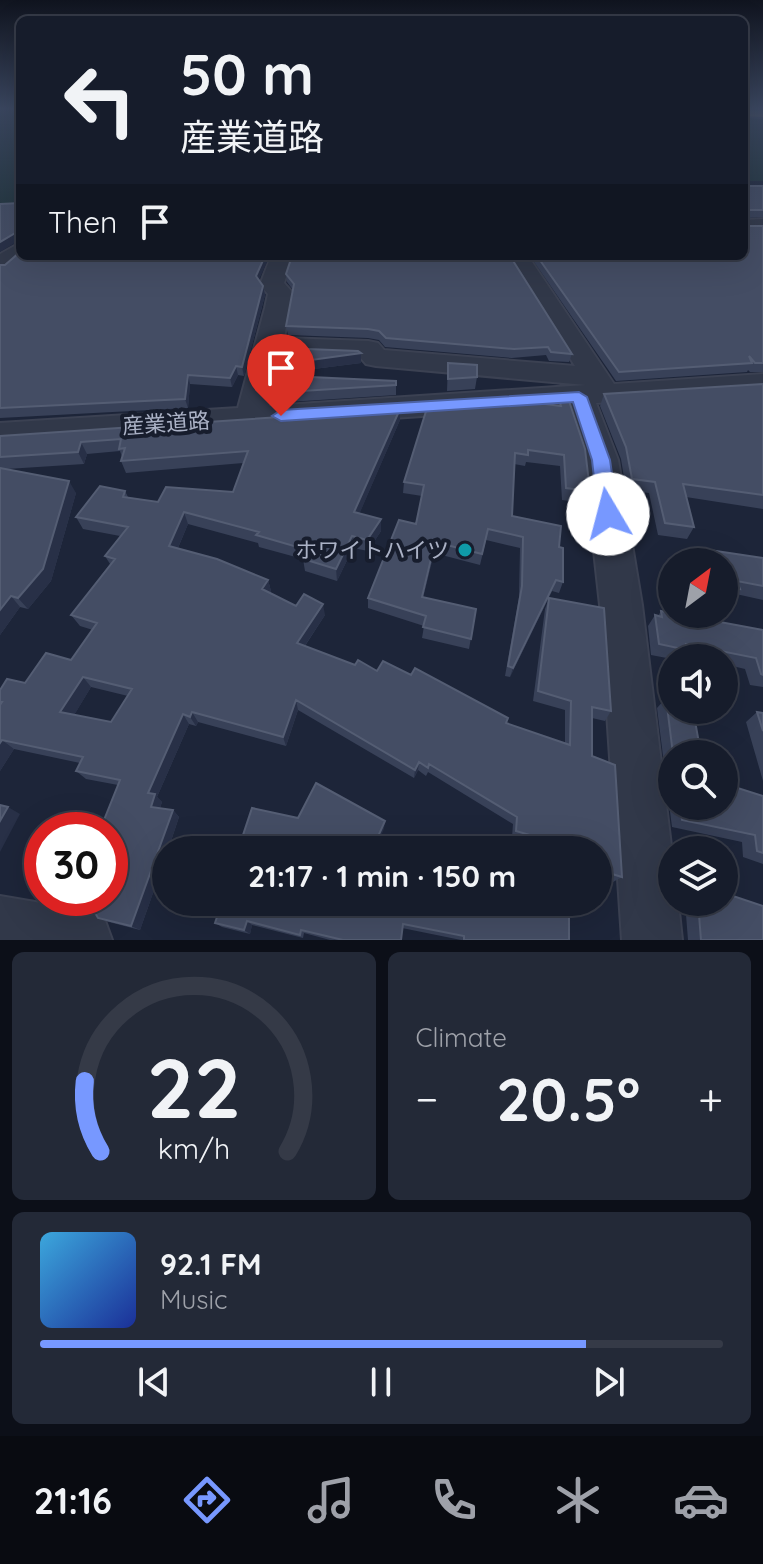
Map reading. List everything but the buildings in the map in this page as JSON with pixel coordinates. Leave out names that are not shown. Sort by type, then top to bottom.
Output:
[{"type":"street","points":[[0,265],[16,252]]},
{"type":"street","points":[[251,417],[260,374],[271,346],[280,292],[272,285],[281,260]]},
{"type":"street","points":[[519,260],[594,389],[621,605],[652,940]]},
{"type":"street","points":[[271,346],[368,349],[376,358],[594,389]]},
{"type":"street","name":"産業道路","points":[[0,434],[594,389],[763,383]]},
{"type":"street","points":[[0,926],[82,940]]},
{"type":"shaded area","points":[[0,153],[16,153],[16,204],[0,205]]},
{"type":"shaded area","points":[[748,153],[763,153],[763,181],[748,181]]},
{"type":"place","name":"ホワイトハイツ","points":[[465,550]]},
{"type":"route","points":[[281,416],[579,397],[601,460],[608,514]]}]
